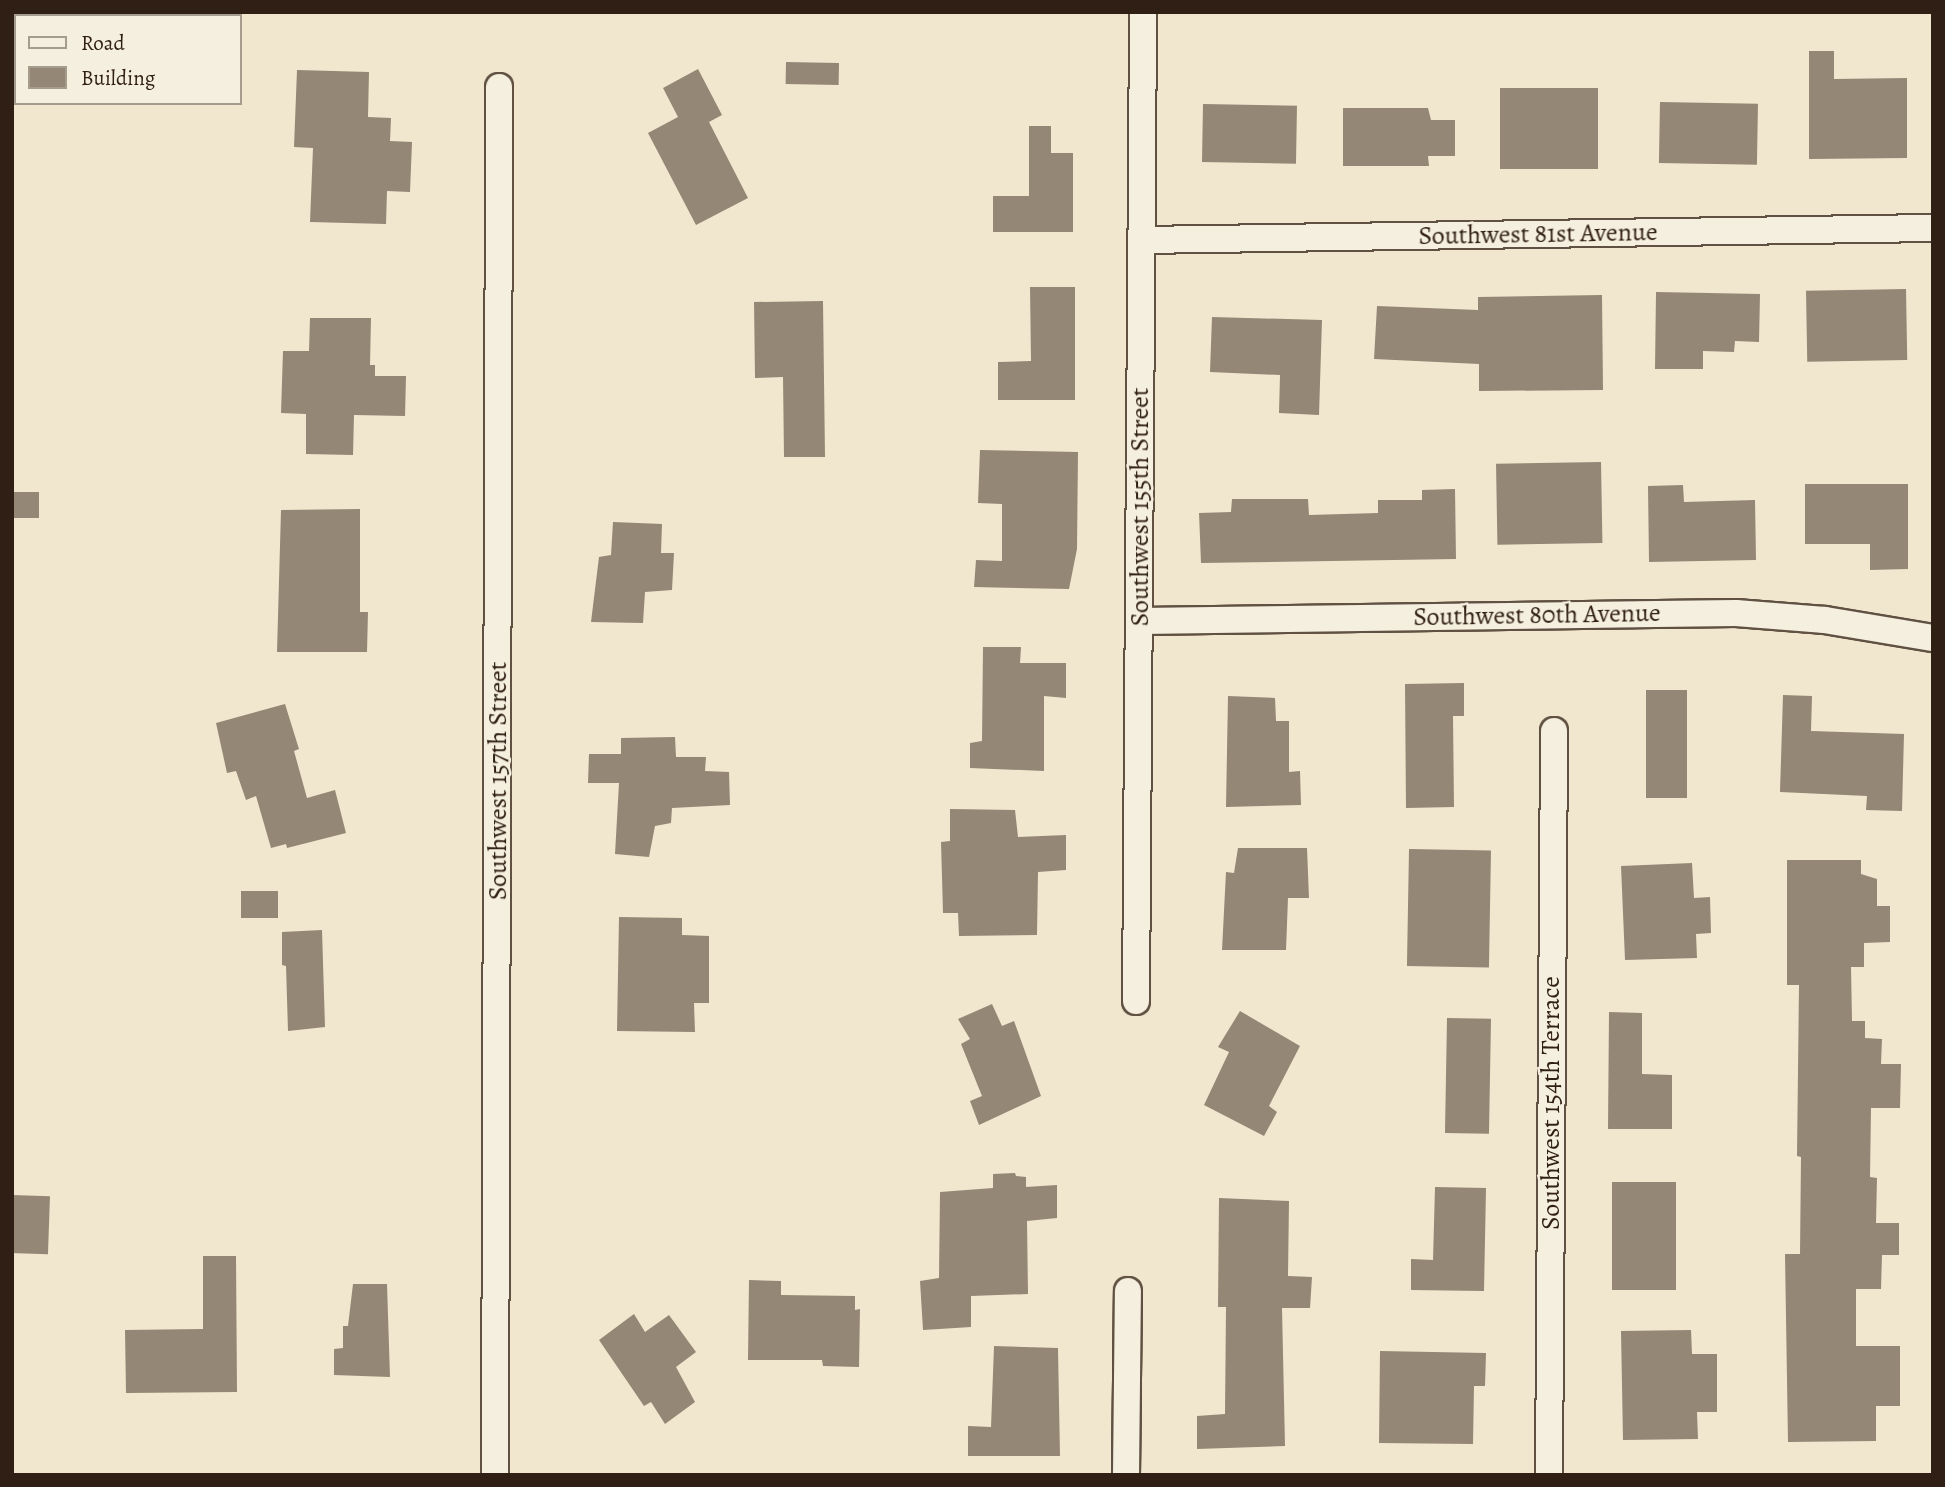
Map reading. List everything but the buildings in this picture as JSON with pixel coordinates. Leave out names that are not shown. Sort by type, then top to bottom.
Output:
[{"type":"street","name":"Southwest 155th Street","points":[[1136,1001],[1143,12]]},
{"type":"street","name":"Southwest 157th Street","points":[[495,1475],[499,87]]},
{"type":"street","name":"Southwest 81st Avenue","points":[[1142,240],[1933,228]]},
{"type":"street","name":"Southwest 80th Avenue","points":[[1139,621],[1737,613],[1825,620],[1933,638]]},
{"type":"street","name":"Southwest 154th Terrace","points":[[1549,1475],[1554,731]]},
{"type":"street","points":[[1126,1475],[1128,1291]]}]
